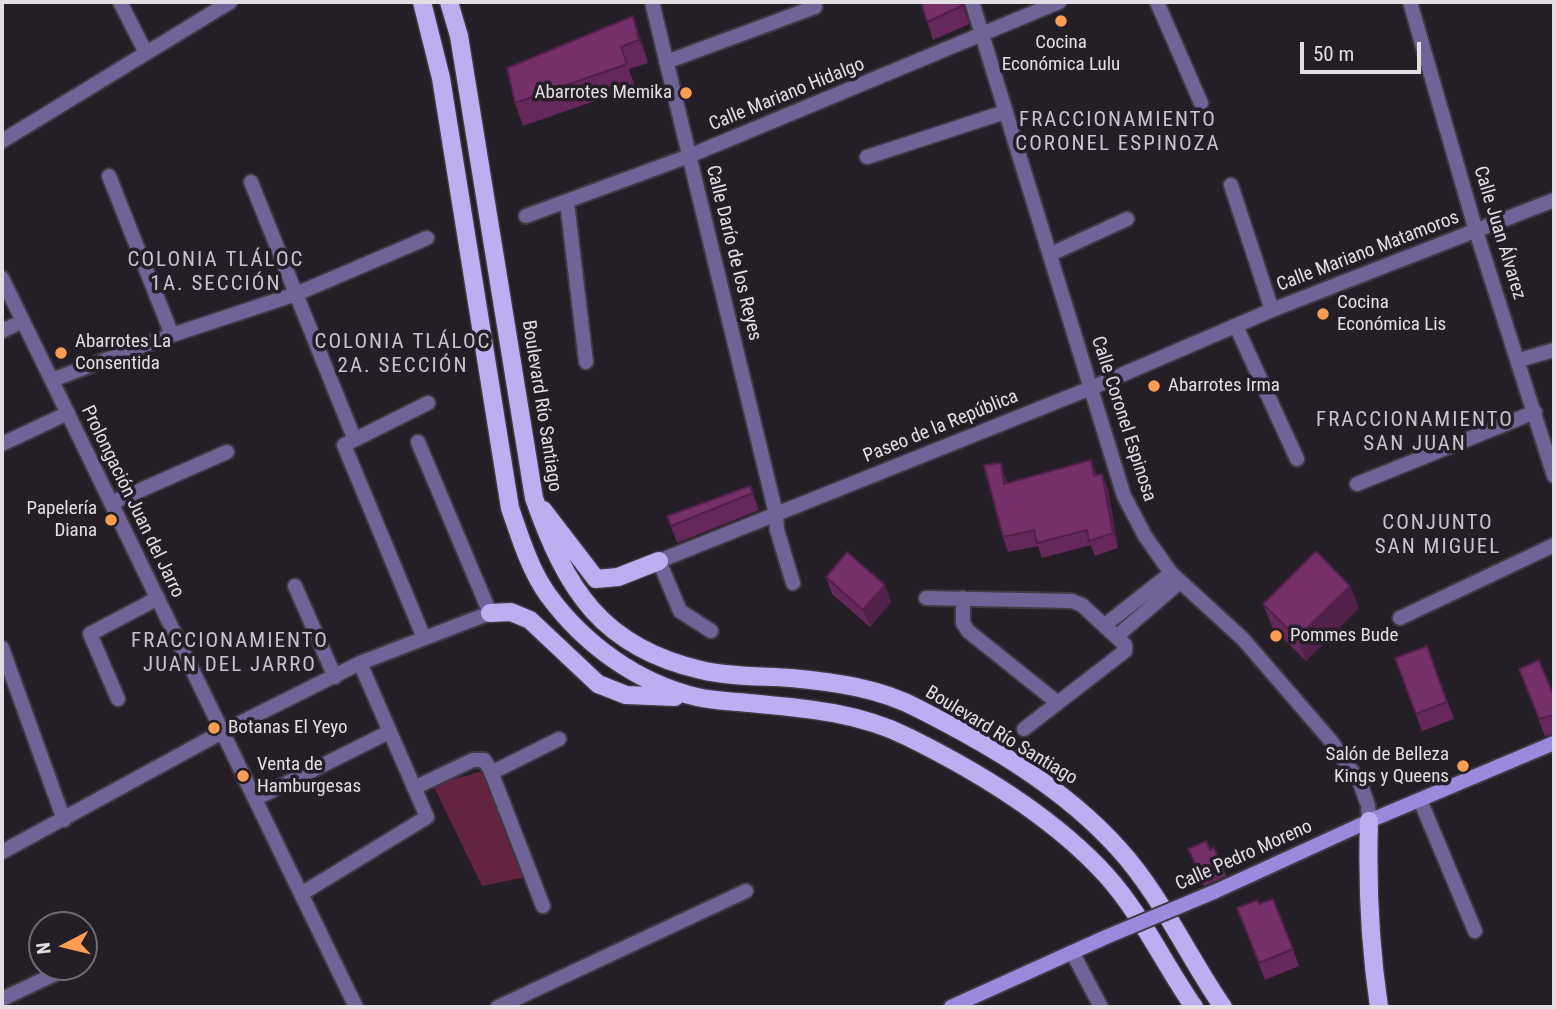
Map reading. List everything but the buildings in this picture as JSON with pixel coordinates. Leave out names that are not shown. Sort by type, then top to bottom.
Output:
[{"type":"main road","points":[[422,2],[441,78],[499,450],[510,508],[524,549],[547,594],[591,642],[642,679],[698,698]]},
{"type":"main road","name":"Boulevard Río Santiago","points":[[449,2],[459,36],[534,498],[549,541],[569,581],[584,603],[607,625],[646,652],[702,670],[843,683],[917,707],[1071,802],[1119,849],[1180,933],[1223,1007]]},
{"type":"main road","points":[[534,498],[596,579],[618,577],[659,561]]},
{"type":"main road","points":[[490,613],[510,612],[530,620],[597,684],[626,695],[698,698],[835,712],[906,736],[1003,792],[1056,828],[1107,876],[1153,938],[1194,1007]]},
{"type":"main road","points":[[1369,821],[1367,863],[1373,966],[1380,1007]]},
{"type":"street","points":[[120,2],[146,53]]},
{"type":"street","points":[[2,141],[230,2]]},
{"type":"street","name":"Calle Darío de los Reyes","points":[[652,2],[776,514],[777,530],[793,583]]},
{"type":"street","points":[[666,62],[815,7],[813,2]]},
{"type":"street","name":"Calle Coronel Espinosa","points":[[972,2],[1124,496],[1144,536],[1175,578],[1243,639],[1303,705],[1360,783],[1368,805],[1369,821]]},
{"type":"street","name":"Calle Mariano Hidalgo","points":[[526,216],[689,156],[1059,2]]},
{"type":"street","points":[[1157,2],[1201,103]]},
{"type":"street","name":"Calle Juan Álvarez","points":[[1410,2],[1476,231],[1554,476]]},
{"type":"street","points":[[867,157],[1005,112]]},
{"type":"street","points":[[109,176],[172,335]]},
{"type":"street","points":[[251,183],[354,438]]},
{"type":"street","points":[[1231,185],[1272,310]]},
{"type":"street","name":"Calle Mariano Matamoros","points":[[1236,326],[1554,200]]},
{"type":"street","points":[[567,202],[586,362]]},
{"type":"street","points":[[1051,254],[1127,219]]},
{"type":"street","points":[[52,380],[172,335],[296,294],[427,239]]},
{"type":"street","name":"Prolongación Juan del Jarro","points":[[2,278],[356,1007]]},
{"type":"street","points":[[2,331],[23,321]]},
{"type":"street","points":[[1236,326],[1297,459]]},
{"type":"street","name":"Paseo de la República","points":[[659,561],[1091,388],[1236,326]]},
{"type":"street","points":[[1519,360],[1554,351]]},
{"type":"street","points":[[424,638],[344,445],[428,403]]},
{"type":"street","points":[[1357,484],[1535,412]]},
{"type":"street","points":[[2,444],[68,414]]},
{"type":"street","points":[[2,852],[222,732],[360,663],[490,613],[418,442]]},
{"type":"street","points":[[111,503],[227,452]]},
{"type":"street","points":[[1400,618],[1554,545]]},
{"type":"street","points":[[659,561],[680,611],[711,631]]},
{"type":"street","points":[[1105,625],[1175,578]]},
{"type":"street","points":[[1117,636],[1175,578]]},
{"type":"street","points":[[295,586],[335,677]]},
{"type":"street","points":[[118,699],[90,634],[158,598]]},
{"type":"street","points":[[926,598],[1072,601],[1082,605],[1125,645],[1125,651],[1024,729]]},
{"type":"street","points":[[963,598],[963,624],[968,631],[1058,703]]},
{"type":"street","points":[[2,648],[64,820]]},
{"type":"street","points":[[301,894],[427,817],[387,733],[360,663]]},
{"type":"street","points":[[255,799],[387,733]]},
{"type":"street","points":[[491,773],[559,739]]},
{"type":"street","name":"Calle Pedro Moreno","points":[[951,1007],[1369,821],[1554,743]]},
{"type":"street","points":[[414,788],[473,760],[484,760],[543,906]]},
{"type":"street","points":[[1420,800],[1475,931]]},
{"type":"street","points":[[498,1007],[746,891]]},
{"type":"street","points":[[1072,952],[1101,1007]]},
{"type":"street","points":[[2,999],[40,981]]},
{"type":"shaded area","points":[[490,769],[531,876],[482,886],[433,785]]},
{"type":"place","name":"Cocina Económica Lulu","points":[[1061,21]]},
{"type":"place","name":"Abarrotes Memika","points":[[686,93]]},
{"type":"place","name":"Cocina Económica Lis","points":[[1323,314]]},
{"type":"place","name":"Abarrotes La Consentida","points":[[61,353]]},
{"type":"place","name":"Abarrotes Irma","points":[[1154,386]]},
{"type":"place","name":"Papelería Diana","points":[[111,520]]},
{"type":"place","name":"Pommes Bude","points":[[1276,636]]},
{"type":"place","name":"Botanas El Yeyo","points":[[214,728]]},
{"type":"place","name":"Salón de Belleza Kings y Queens","points":[[1463,766]]},
{"type":"place","name":"Venta de Hamburgesas","points":[[243,776]]},
{"type":"district","name":"FRACCIONAMIENTO CORONEL ESPINOZA","points":[[1118,133]]},
{"type":"district","name":"COLONIA TLÁLOC 1A. SECCIÓN","points":[[216,273]]},
{"type":"district","name":"COLONIA TLÁLOC 2A. SECCIÓN","points":[[403,355]]},
{"type":"district","name":"FRACCIONAMIENTO SAN JUAN","points":[[1415,433]]},
{"type":"district","name":"CONJUNTO SAN MIGUEL","points":[[1438,536]]},
{"type":"district","name":"FRACCIONAMIENTO JUAN DEL JARRO","points":[[230,654]]}]
